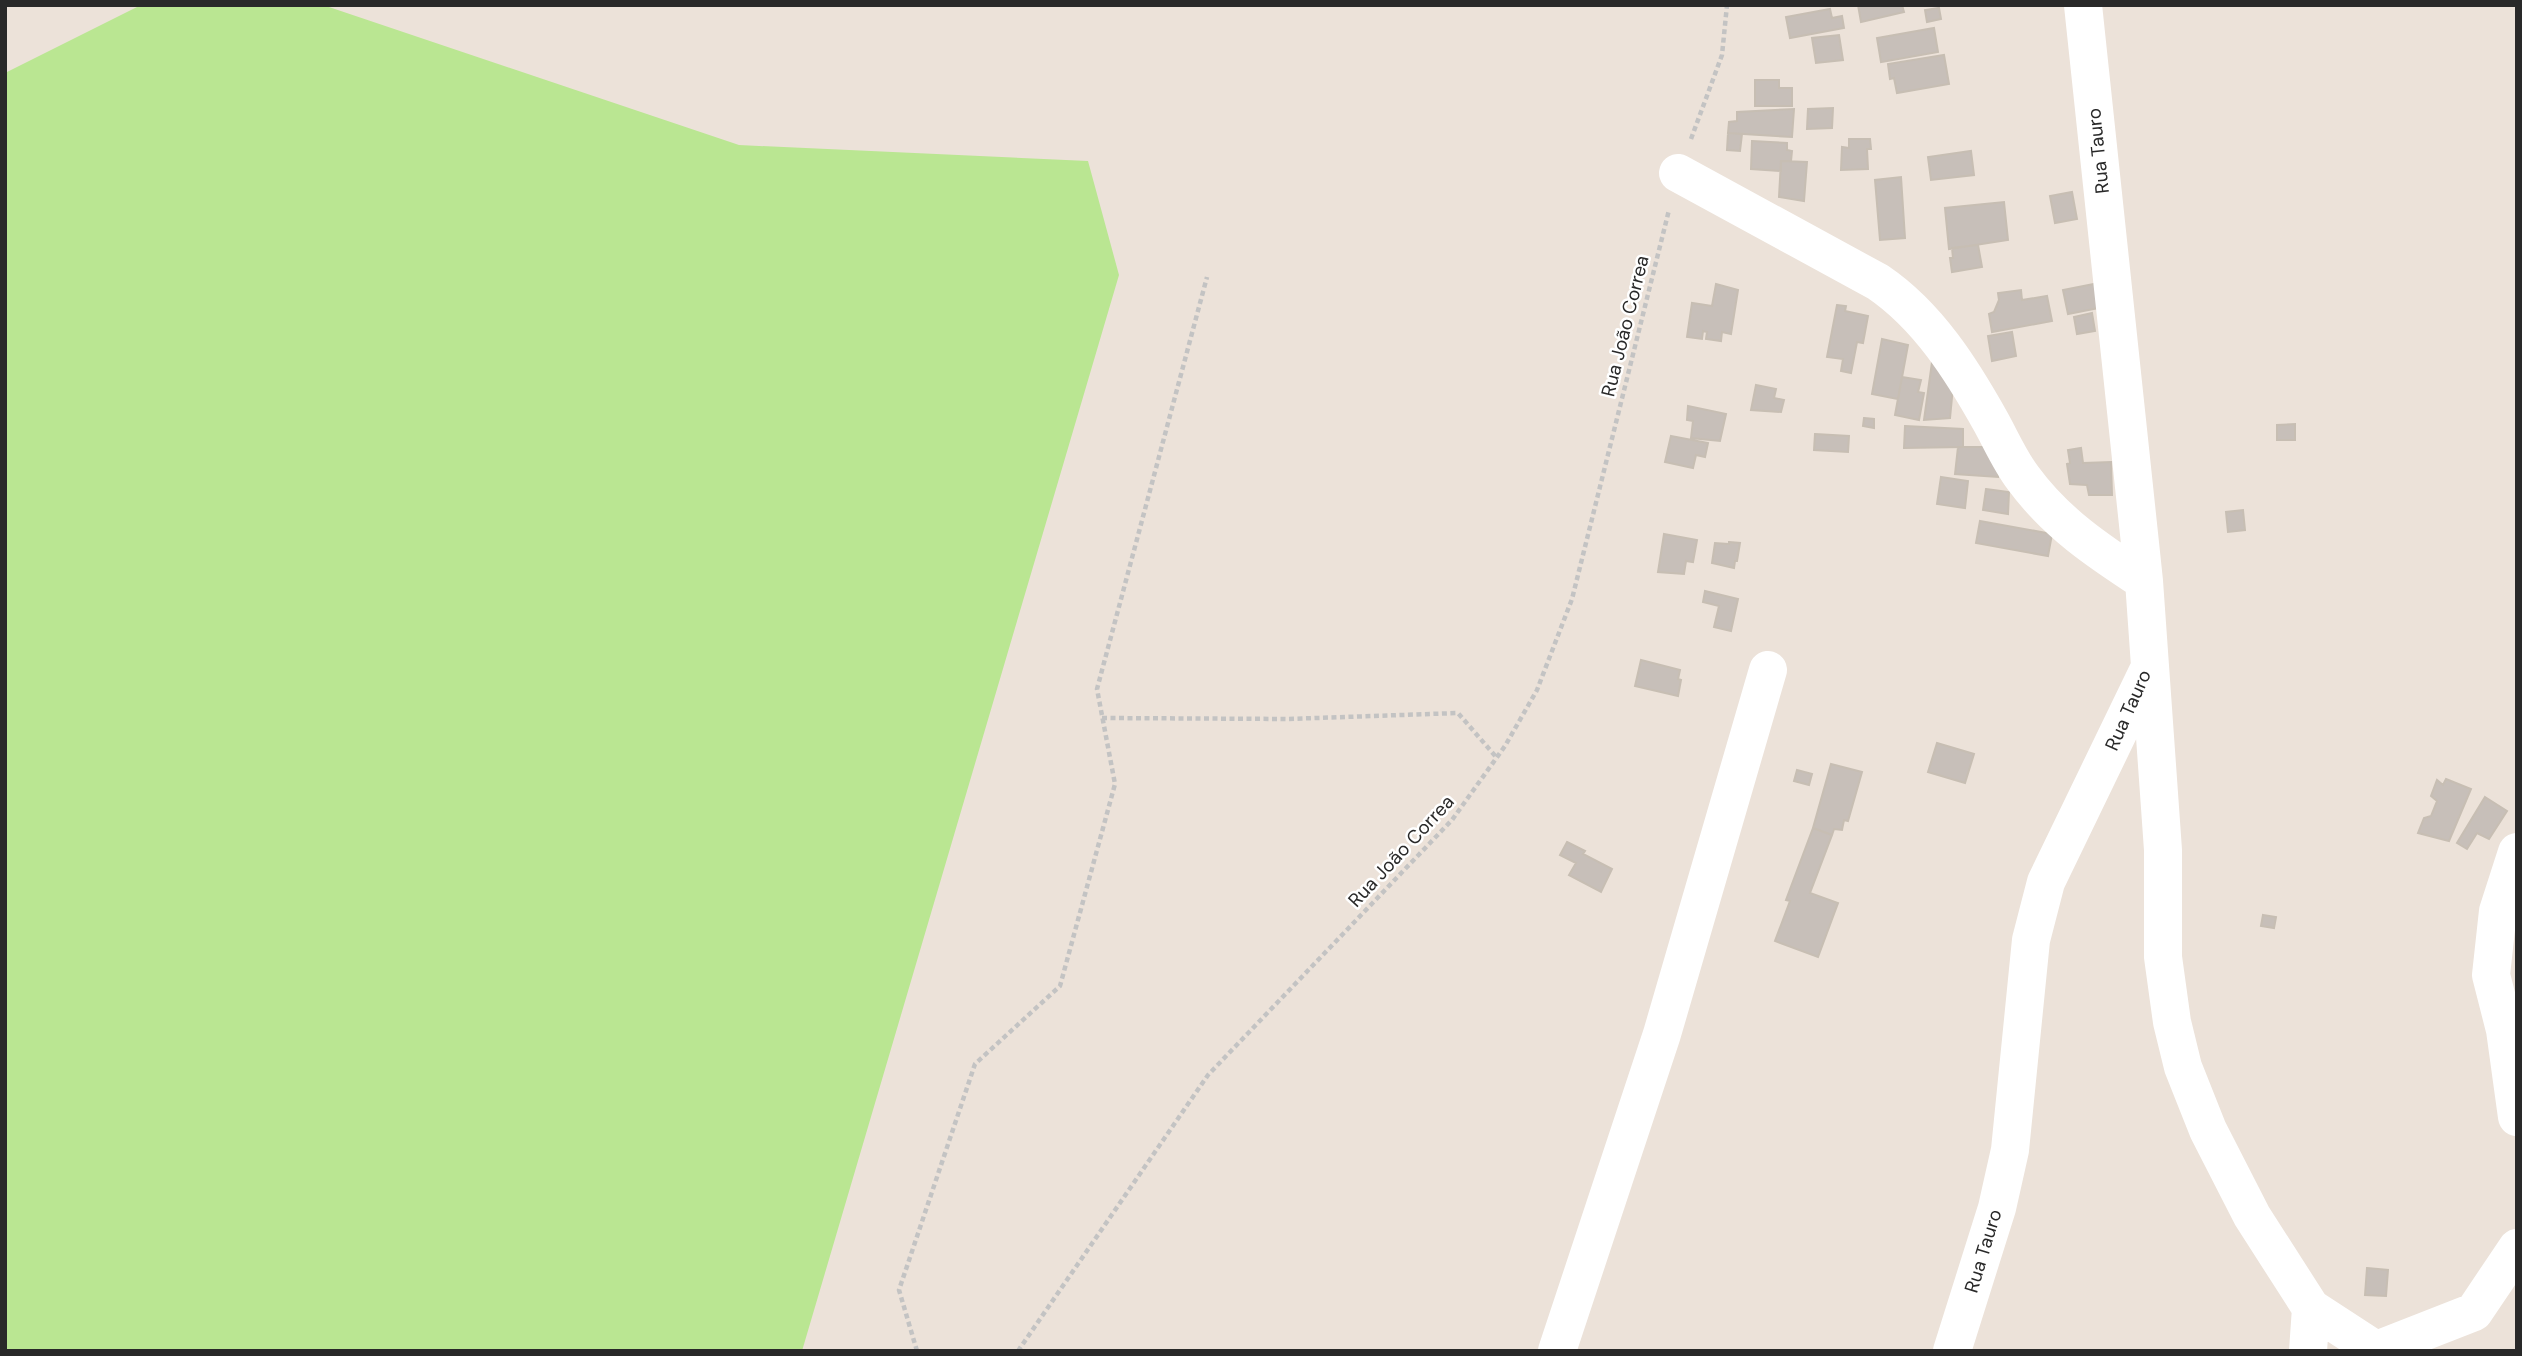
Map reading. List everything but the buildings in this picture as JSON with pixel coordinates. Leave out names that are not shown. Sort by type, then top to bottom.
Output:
[{"type":"street","name":"Rua Tauro","points":[[1952,1351],[1997,1208],[2010,1150],[2031,940],[2046,882],[2150,668],[2144,581],[2083,5]]},
{"type":"street","points":[[1678,173],[1878,282],[1901,298],[1926,325],[1969,383],[2021,477],[2049,509],[2085,542],[2144,581]]},
{"type":"street","points":[[2150,668],[2163,850],[2163,957],[2175,1033],[2183,1067],[2208,1130],[2252,1216],[2311,1308],[2377,1350],[2474,1312],[2517,1248]]},
{"type":"street","points":[[1558,1351],[1662,1034],[1768,670]]},
{"type":"street","points":[[2517,852],[2498,911],[2491,975],[2505,1030],[2517,1116]]},
{"type":"street","points":[[2308,1351],[2311,1308]]},
{"type":"path","name":"Rua João Correa","points":[[1018,1351],[1208,1075],[1452,820],[1497,758],[1537,690],[1572,599],[1678,173],[1722,55],[1727,5]]},
{"type":"path","points":[[917,1351],[899,1290],[975,1064],[1060,986],[1115,784],[1097,689],[1207,277]]},
{"type":"path","points":[[1102,718],[1288,719],[1458,713],[1497,758]]},
{"type":"green space","points":[[141,5],[323,5],[739,145],[1088,161],[1119,275],[802,1351],[5,1351],[5,73]]}]
